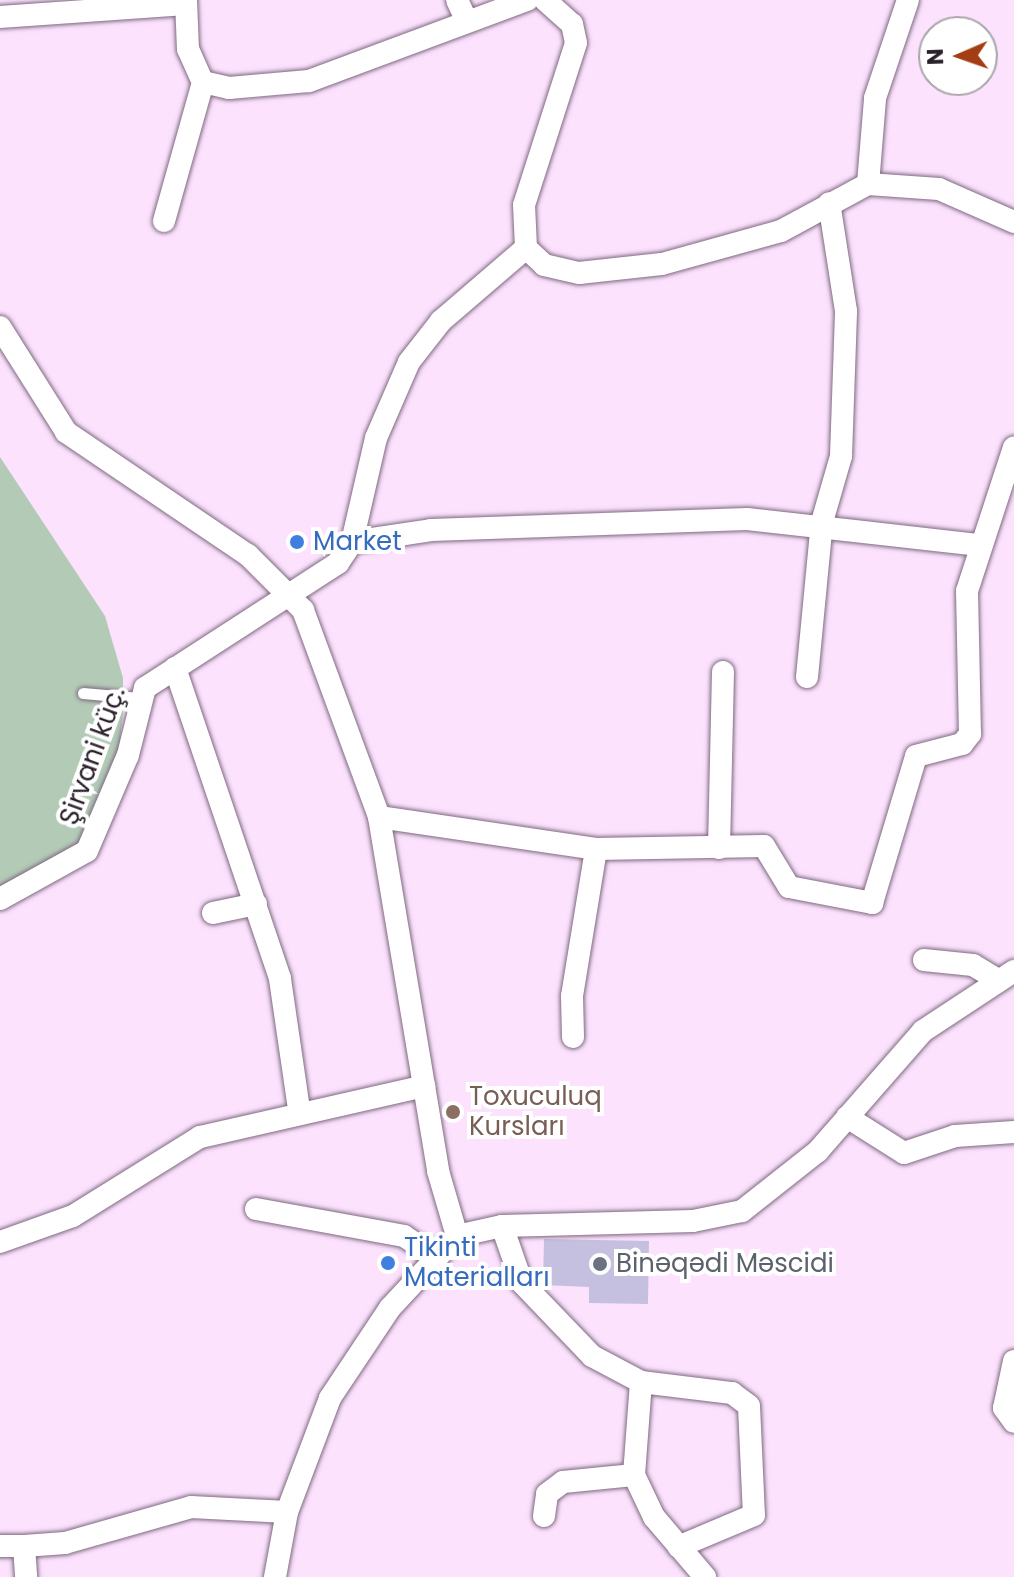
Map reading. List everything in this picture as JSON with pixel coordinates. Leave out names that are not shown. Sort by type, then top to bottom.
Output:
[{"type":"street","points":[[457,0],[467,21]]},
{"type":"street","points":[[203,82],[229,88],[309,81],[527,0]]},
{"type":"street","points":[[868,184],[875,98],[908,0]]},
{"type":"street","points":[[0,17],[186,2],[188,49],[203,82],[164,221]]},
{"type":"street","points":[[555,2],[576,43],[524,205],[526,248],[544,265],[608,272],[754,241],[868,184],[939,189],[1014,222]]},
{"type":"street","points":[[807,677],[822,522],[841,456],[846,311],[829,203]]},
{"type":"street","points":[[526,248],[441,321],[409,362],[376,438],[352,542],[431,530],[822,522],[978,545]]},
{"type":"street","points":[[0,327],[66,432],[248,555],[292,593],[379,817],[424,1086],[457,1236]]},
{"type":"street","points":[[379,817],[596,849],[764,846],[789,887],[800,892],[860,906],[879,897],[904,779],[916,756],[962,744],[970,734],[967,591],[978,545],[1014,447]]},
{"type":"street","name":"Şirvani küç.","points":[[0,899],[87,851],[128,755],[139,698],[175,668],[338,563],[352,542]]},
{"type":"street","points":[[175,668],[280,979],[299,1109]]},
{"type":"street","points":[[719,848],[723,672]]},
{"type":"street","points":[[573,1037],[572,996],[596,849]]},
{"type":"street","points":[[213,913],[256,904]]},
{"type":"street","points":[[924,960],[973,965],[1005,975]]},
{"type":"street","points":[[275,1577],[287,1512],[330,1398],[372,1332],[435,1257],[457,1236],[502,1226],[693,1221],[742,1211],[781,1187],[923,1031],[1005,975]]},
{"type":"street","points":[[0,1242],[73,1216],[200,1137],[299,1109],[424,1086]]},
{"type":"street","points":[[847,1117],[904,1153],[955,1136],[1014,1132]]},
{"type":"street","points":[[256,1209],[404,1236],[435,1257]]},
{"type":"street","points":[[502,1226],[510,1262],[555,1322],[592,1356],[641,1382],[732,1393],[749,1406],[754,1515],[678,1547]]},
{"type":"street","points":[[1014,1361],[1004,1408],[1014,1422]]},
{"type":"street","points":[[641,1382],[634,1475],[678,1547],[705,1577]]},
{"type":"street","points":[[544,1516],[547,1494],[563,1482],[634,1475]]},
{"type":"street","points":[[0,1546],[87,1538],[191,1507],[287,1512]]},
{"type":"street","points":[[24,1546],[26,1577]]},
{"type":"lane","points":[[83,693],[139,698]]},
{"type":"green space","points":[[0,457],[105,616],[123,678],[123,714],[118,757],[81,844],[0,890]]},
{"type":"building","points":[[544,1239],[649,1241],[648,1304],[589,1303],[589,1287],[543,1285]]},
{"type":"place","name":"Market","points":[[297,542]]},
{"type":"place","name":"Toxuculuq Kursları","points":[[453,1112]]},
{"type":"place","name":"Tikinti Materialları","points":[[388,1263]]},
{"type":"place","name":"Binəqədi Məscidi","points":[[600,1264]]}]
